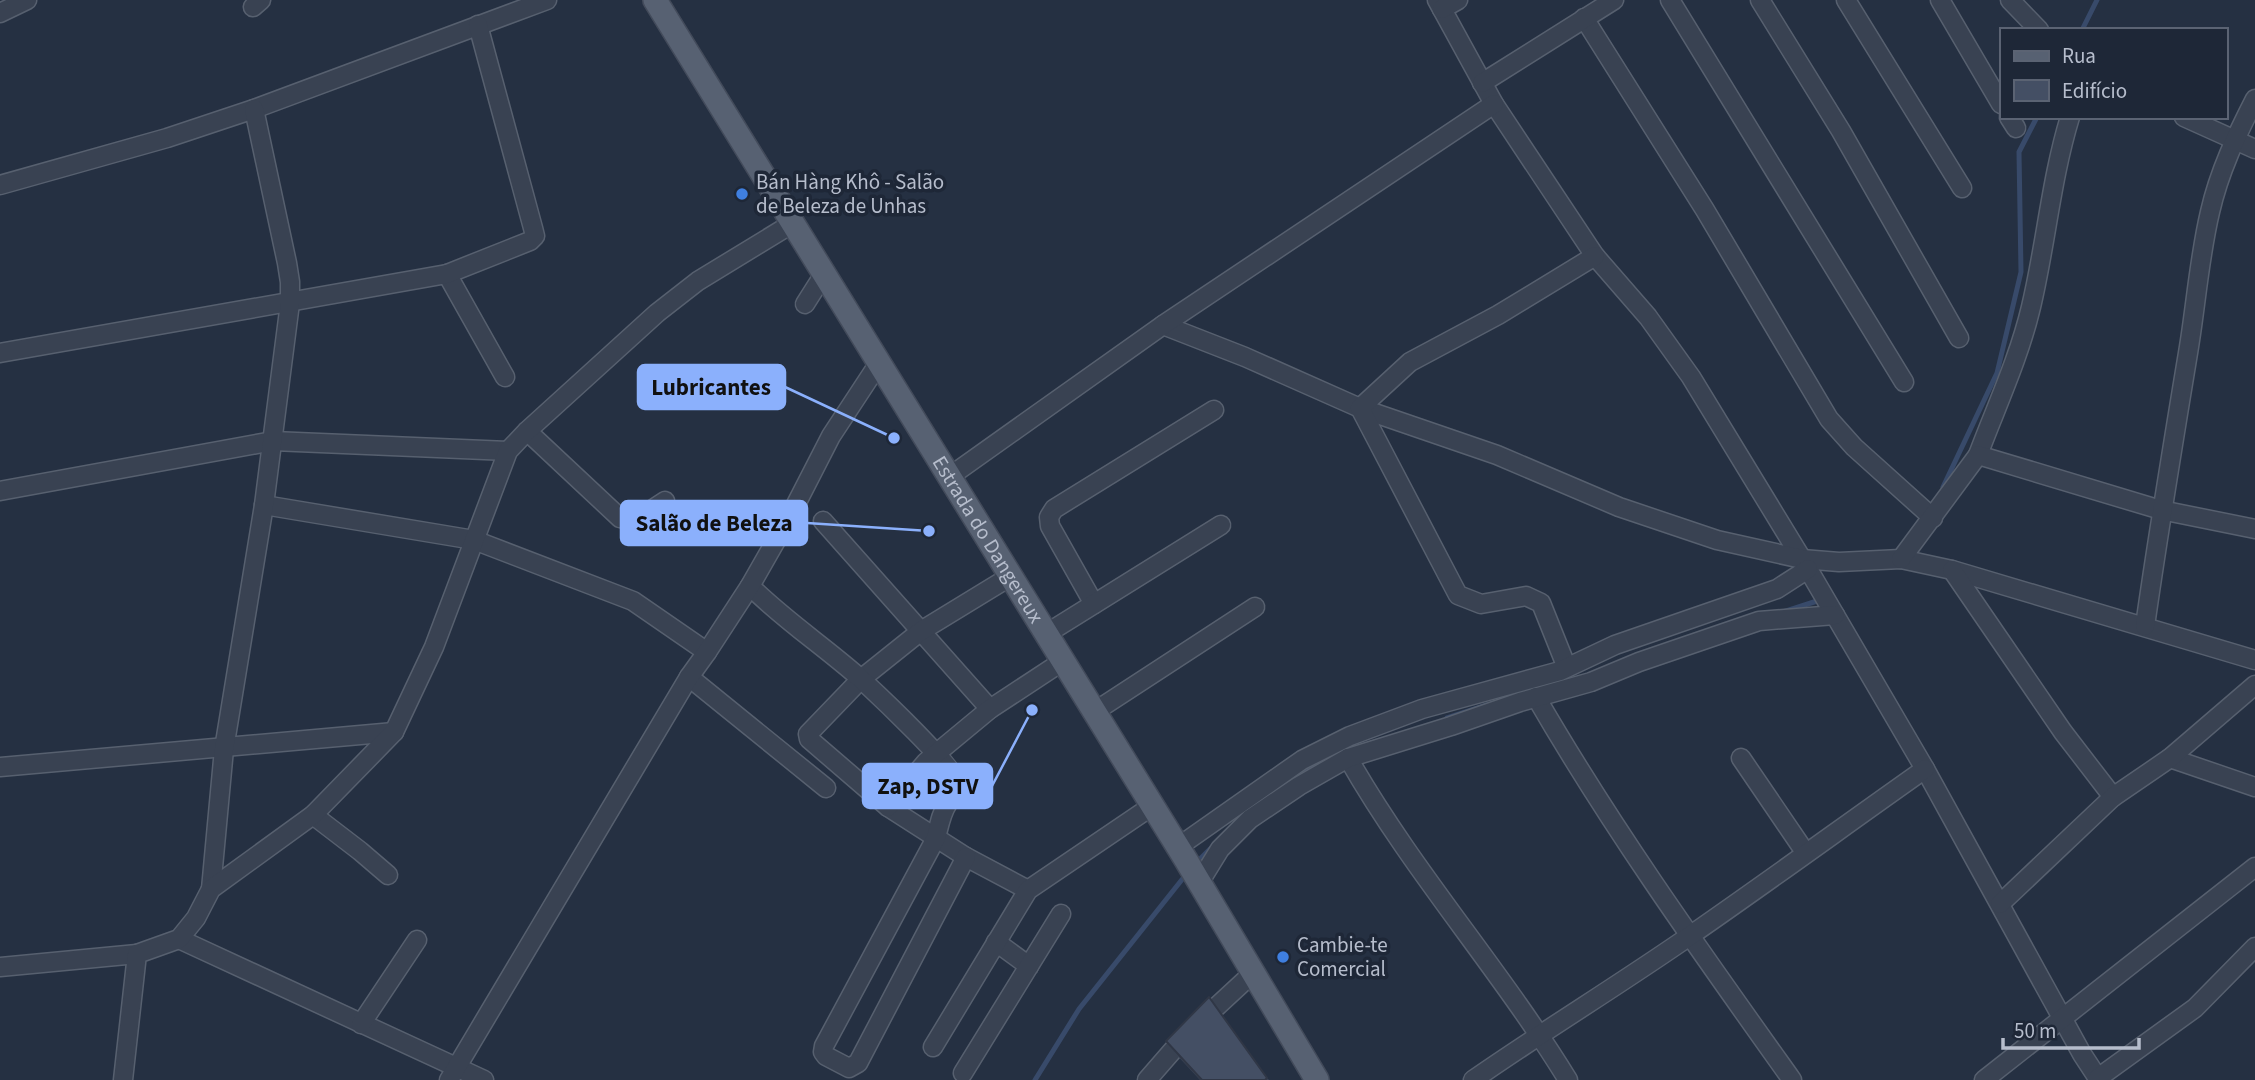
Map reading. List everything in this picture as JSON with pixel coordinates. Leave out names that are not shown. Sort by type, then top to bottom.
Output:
[{"type":"main road","name":"Estrada do Dangereux","points":[[655,0],[1152,806],[1317,1080]]},
{"type":"street","points":[[0,13],[27,0]]},
{"type":"street","points":[[0,185],[167,138],[254,109],[547,0]]},
{"type":"street","points":[[1482,83],[1614,0]]},
{"type":"street","points":[[1670,0],[1904,382]]},
{"type":"street","points":[[1760,0],[1841,131],[1959,338]]},
{"type":"street","points":[[1846,0],[1962,188]]},
{"type":"street","points":[[1940,0],[2000,102]]},
{"type":"street","points":[[2010,0],[2037,28]]},
{"type":"street","points":[[1446,3],[1494,104],[1595,256],[1648,317],[1691,377],[1805,564],[1926,769],[2098,1079],[2195,1008],[2255,947]]},
{"type":"street","points":[[1584,18],[1705,210],[1829,419],[1854,447],[1933,518]]},
{"type":"street","points":[[0,353],[447,274],[530,241],[535,236],[478,25]]},
{"type":"street","points":[[2146,626],[2161,510],[2210,209],[2235,139],[2255,99]]},
{"type":"street","points":[[949,477],[1163,325],[1494,104]]},
{"type":"street","points":[[0,967],[137,954],[179,939],[196,918],[211,889],[224,749],[264,505],[290,303],[290,282],[254,109]]},
{"type":"street","points":[[1900,559],[1978,455],[2030,312],[2041,266],[2060,150],[2069,119]]},
{"type":"street","points":[[2189,119],[2255,149]]},
{"type":"street","points":[[211,889],[313,815],[394,732],[434,647],[508,451],[527,430],[657,313],[698,281],[793,223]]},
{"type":"street","points":[[1360,408],[1410,362],[1498,315],[1595,256]]},
{"type":"street","points":[[447,274],[505,377]]},
{"type":"street","points":[[804,304],[824,274]]},
{"type":"street","points":[[1163,325],[1245,357],[1360,408],[1497,456],[1619,507],[1717,540],[1805,564],[1900,559],[1952,570],[2255,660]]},
{"type":"street","points":[[453,1074],[689,677],[750,586],[831,436],[879,363]]},
{"type":"street","points":[[1360,408],[1458,595],[1481,604],[1526,596],[1541,603],[1565,663],[1564,667]]},
{"type":"street","points":[[1094,604],[1050,526],[1049,517],[1054,509],[1214,410]]},
{"type":"street","points":[[527,430],[620,518],[628,520],[639,517],[665,501]]},
{"type":"street","points":[[0,491],[273,441],[508,451]]},
{"type":"street","points":[[1978,455],[2161,510],[2255,529]]},
{"type":"street","points":[[264,505],[474,540],[633,601],[707,652]]},
{"type":"street","points":[[823,521],[990,709]]},
{"type":"street","points":[[1046,634],[1222,525]]},
{"type":"street","points":[[1190,868],[1302,760],[1350,736],[1422,709],[1560,671],[1615,645],[1777,589],[1805,564]]},
{"type":"street","points":[[1952,570],[2048,711],[2113,797]]},
{"type":"street","points":[[1011,576],[921,631],[861,679],[808,734],[809,739],[888,807],[966,857],[1028,890]]},
{"type":"street","points":[[750,586],[767,603],[861,679],[937,754],[959,783],[947,804],[936,838],[824,1046],[823,1052],[826,1056],[849,1068],[858,1063],[966,857]]},
{"type":"street","points":[[1094,712],[1255,607]]},
{"type":"street","points":[[1190,868],[1220,849],[1250,819],[1299,786],[1348,758],[1536,697],[1591,682],[1639,662],[1759,621],[1835,615]]},
{"type":"street","points":[[888,807],[918,770],[990,709],[1063,661]]},
{"type":"street","points":[[689,677],[826,788]]},
{"type":"street","points":[[2000,904],[2113,797],[2170,758],[2255,685]]},
{"type":"street","points":[[1536,697],[1574,762],[1690,936],[1792,1080]]},
{"type":"street","points":[[0,767],[394,732]]},
{"type":"street","points":[[1348,758],[1374,805],[1416,867],[1540,1034],[1569,1080]]},
{"type":"street","points":[[1741,758],[1805,852]]},
{"type":"street","points":[[2170,758],[2255,787]]},
{"type":"street","points":[[1474,1080],[1690,936],[1805,852],[1926,769]]},
{"type":"street","points":[[933,1047],[1028,890],[1152,806]]},
{"type":"street","points":[[313,815],[388,875]]},
{"type":"street","points":[[1984,1080],[2255,867]]},
{"type":"street","points":[[963,1073],[1061,914]]},
{"type":"street","points":[[179,939],[361,1024],[453,1074],[484,1080]]},
{"type":"street","points":[[361,1024],[417,940]]},
{"type":"street","points":[[996,942],[1029,966]]},
{"type":"street","points":[[123,1080],[137,954]]},
{"type":"street","points":[[1147,1080],[1187,1034],[1253,973]]},
{"type":"building","points":[[1209,997],[1267,1078],[1265,1080],[1202,1080],[1166,1041]]},
{"type":"waterway","points":[[2083,28],[2097,0]]},
{"type":"waterway","points":[[1943,487],[1997,373],[2021,272],[2019,152],[2036,119]]},
{"type":"waterway","points":[[1783,612],[1817,601]]},
{"type":"waterway","points":[[1447,718],[1487,705]]},
{"type":"waterway","points":[[1292,781],[1312,766],[1332,758]]},
{"type":"waterway","points":[[1194,865],[1214,845]]},
{"type":"waterway","points":[[1035,1080],[1079,1009],[1188,872]]},
{"type":"place","name":"Bán Hàng Khô - Salão de Beleza de Unhas","points":[[742,194]]},
{"type":"place","name":"Lubricantes","points":[[894,438]]},
{"type":"place","name":"Salão de Beleza","points":[[929,531]]},
{"type":"place","name":"Zap, DSTV","points":[[1032,710]]},
{"type":"place","name":"Cambie-te Comercial","points":[[1283,957]]}]
